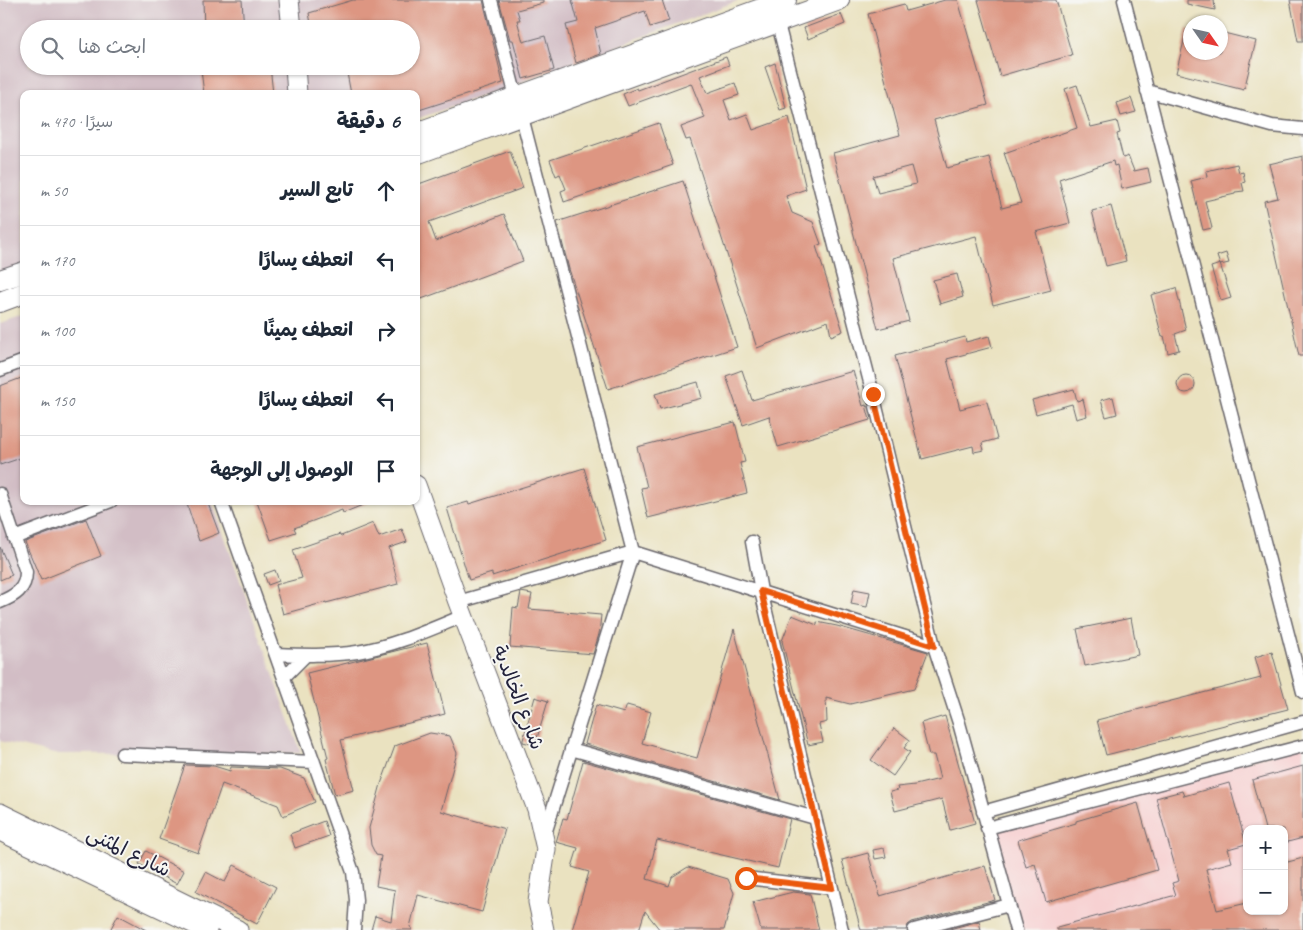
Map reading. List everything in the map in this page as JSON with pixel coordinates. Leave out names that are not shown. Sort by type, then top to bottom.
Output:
[{"type":"main road","points":[[420,132],[777,7],[839,0]]},
{"type":"main road","points":[[420,153],[522,117],[777,7]]},
{"type":"main road","points":[[0,280],[20,273]]},
{"type":"main road","points":[[0,302],[20,294]]},
{"type":"street","points":[[289,0],[291,20]]},
{"type":"street","points":[[491,0],[516,97]]},
{"type":"street","points":[[1124,0],[1303,692]]},
{"type":"street","points":[[777,7],[934,646],[959,723],[1016,930]]},
{"type":"street","points":[[296,75],[297,90]]},
{"type":"street","points":[[1147,91],[1272,126],[1303,129]]},
{"type":"street","points":[[522,117],[633,552],[544,838]]},
{"type":"street","points":[[0,274],[0,280]]},
{"type":"street","points":[[0,370],[20,363]]},
{"type":"street","points":[[0,494],[26,572],[26,581],[20,590],[10,598],[0,602]]},
{"type":"street","name":"شارع الخالدية","points":[[420,497],[537,809],[546,849],[538,902],[544,930]]},
{"type":"street","points":[[14,538],[101,505]]},
{"type":"street","points":[[223,505],[353,872],[356,900],[354,930]]},
{"type":"street","points":[[752,542],[761,591],[842,930]]},
{"type":"street","points":[[276,654],[306,655],[358,652],[404,640],[461,609],[633,552],[934,646]]},
{"type":"street","points":[[284,677],[306,655]]},
{"type":"street","points":[[983,812],[1303,722]]},
{"type":"street","points":[[988,828],[1303,746]]},
{"type":"street","points":[[572,750],[814,818]]},
{"type":"street","points":[[122,754],[314,762]]},
{"type":"street","name":"شارع المثنى","points":[[0,813],[238,930]]},
{"type":"street","name":"شارع المثنى","points":[[0,831],[207,930]]},
{"type":"street","points":[[746,878],[832,888]]},
{"type":"street","points":[[914,930],[1009,905]]},
{"type":"shaded area","points":[[0,0],[740,0],[508,87],[420,118],[420,90],[20,90],[20,272],[0,280]]},
{"type":"shaded area","points":[[20,317],[20,505],[213,505],[301,753],[54,754],[0,741],[0,324]]},
{"type":"shaded area","points":[[1303,746],[1303,930],[1013,930],[987,828]]},
{"type":"building","points":[[203,0],[242,0],[243,20],[204,20]]},
{"type":"building","points":[[353,0],[483,0],[503,83],[420,110],[420,90],[350,90],[347,75],[420,75],[420,20],[310,20],[309,13]]},
{"type":"building","points":[[499,0],[543,0],[543,3],[517,10],[520,20],[517,20],[523,42],[545,36],[554,70],[523,79],[513,40],[510,40]]},
{"type":"building","points":[[572,0],[662,0],[669,21],[650,27],[645,11],[595,28],[601,54],[576,63],[566,25],[578,22]]},
{"type":"building","points":[[945,0],[958,0],[988,105],[934,120],[947,168],[989,157],[1002,208],[1021,203],[1004,153],[1077,128],[1065,89],[1077,85],[1091,127],[1117,121],[1120,133],[1117,134],[1123,158],[1128,156],[1134,171],[1148,168],[1151,182],[1122,189],[1117,165],[1114,166],[1113,161],[1059,179],[1070,223],[1036,232],[1051,290],[993,305],[976,236],[893,258],[909,321],[878,329],[833,153],[900,135],[868,14],[904,4],[906,11]],"holes":[[[911,166],[916,184],[878,193],[873,176]]]},
{"type":"building","points":[[978,0],[1056,0],[1072,55],[1000,76]]},
{"type":"building","points":[[1187,0],[1214,0],[1215,10],[1187,4]]},
{"type":"building","points":[[1290,0],[1303,0],[1303,41],[1298,41]]},
{"type":"building","points":[[841,14],[845,24],[808,39],[804,28]]},
{"type":"building","points":[[1228,34],[1256,41],[1244,90],[1176,73],[1183,45],[1183,60],[1228,60]]},
{"type":"building","points":[[726,57],[729,65],[700,76],[707,93],[735,83],[739,95],[724,100],[731,120],[747,114],[753,130],[789,117],[806,189],[786,196],[792,213],[813,222],[821,244],[816,246],[843,331],[831,336],[828,321],[757,348],[690,139],[686,140],[681,127],[705,118],[691,83],[628,106],[623,94]]},
{"type":"building","points":[[775,63],[786,108],[780,110],[765,67]]},
{"type":"building","points":[[202,75],[271,75],[273,90],[204,90]]},
{"type":"building","points":[[1131,98],[1136,112],[1121,116],[1117,103]]},
{"type":"building","points":[[659,123],[673,165],[564,202],[561,191],[566,189],[560,174],[556,176],[550,160]]},
{"type":"building","points":[[510,151],[523,188],[429,222],[436,241],[504,214],[523,261],[420,300],[420,184]]},
{"type":"building","points":[[1303,156],[1303,356],[1299,356],[1264,201],[1278,198],[1269,164]]},
{"type":"building","points":[[1237,164],[1239,173],[1243,172],[1245,182],[1242,183],[1244,191],[1205,201],[1212,228],[1203,230],[1191,181],[1207,177],[1206,171]]},
{"type":"building","points":[[683,181],[737,347],[608,389],[569,269],[557,222]]},
{"type":"building","points":[[1111,206],[1126,261],[1106,266],[1092,211]]},
{"type":"building","points":[[1226,253],[1229,263],[1220,265],[1217,256]]},
{"type":"building","points":[[1220,264],[1231,298],[1221,301],[1211,267]]},
{"type":"building","points":[[957,274],[963,297],[940,304],[933,280]]},
{"type":"building","points":[[1176,288],[1186,330],[1175,334],[1179,350],[1168,353],[1151,295]]},
{"type":"building","points":[[989,336],[992,347],[947,359],[960,409],[987,402],[997,439],[982,443],[984,450],[974,452],[973,446],[922,459],[895,356],[965,337],[966,342]]},
{"type":"building","points":[[742,370],[752,400],[853,371],[863,406],[866,405],[870,420],[778,447],[769,416],[743,425],[726,376]]},
{"type":"building","points":[[1186,375],[1192,378],[1195,384],[1192,390],[1186,393],[1180,390],[1177,384],[1180,378]]},
{"type":"building","points":[[20,378],[20,458],[0,465],[0,386]]},
{"type":"building","points":[[698,382],[702,398],[660,409],[655,394]]},
{"type":"building","points":[[1074,389],[1077,401],[1083,399],[1087,416],[1076,419],[1072,404],[1036,414],[1032,400]]},
{"type":"building","points":[[1113,397],[1117,414],[1106,417],[1101,400]]},
{"type":"building","points":[[735,422],[745,462],[740,463],[747,493],[648,518],[641,488],[647,487],[637,447]]},
{"type":"building","points":[[584,468],[606,540],[492,576],[492,573],[469,580],[447,508],[468,502],[469,504]]},
{"type":"building","points":[[187,505],[208,505],[219,533],[199,541]]},
{"type":"building","points":[[258,505],[363,505],[343,513],[342,510],[294,528],[296,532],[271,540]]},
{"type":"building","points":[[86,519],[101,556],[41,580],[25,542]]},
{"type":"building","points":[[373,523],[379,537],[402,529],[407,542],[389,548],[398,584],[283,614],[275,585],[302,578],[293,550],[340,534],[341,536]]},
{"type":"building","points":[[0,547],[12,575],[0,580]]},
{"type":"building","points":[[275,570],[279,581],[268,585],[264,574]]},
{"type":"building","points":[[854,589],[870,592],[867,607],[851,604]]},
{"type":"building","points":[[521,592],[532,594],[529,609],[601,615],[599,634],[593,654],[510,647],[513,607],[518,608]]},
{"type":"building","points":[[792,615],[817,625],[817,622],[837,626],[928,652],[914,689],[850,704],[826,698],[827,722],[819,724],[823,742],[808,745],[782,641]]},
{"type":"building","points":[[1131,618],[1138,655],[1085,666],[1077,629]]},
{"type":"building","points":[[734,629],[780,800],[585,744],[596,705],[624,713],[627,705],[651,712],[642,743],[697,758]]},
{"type":"building","points":[[427,643],[445,714],[341,740],[354,790],[335,795],[307,673]]},
{"type":"building","points":[[1272,652],[1288,709],[1106,755],[1097,720],[1261,678],[1255,657]]},
{"type":"building","points":[[535,697],[548,701],[535,745],[523,742],[523,740]]},
{"type":"building","points":[[945,716],[975,823],[950,830],[942,799],[895,811],[890,792],[898,790],[897,787],[940,779],[934,755],[929,755],[921,723]]},
{"type":"building","points":[[894,728],[910,740],[904,748],[910,752],[893,776],[871,760]]},
{"type":"building","points":[[430,733],[450,736],[457,753],[441,811],[505,829],[482,912],[418,895],[410,927],[412,930],[371,930],[375,916],[391,921],[395,890],[376,886],[381,856],[376,855],[371,845],[369,828],[381,784],[395,746]]},
{"type":"building","points":[[583,761],[790,819],[778,868],[657,840],[647,879],[669,886],[672,877],[688,867],[728,879],[734,893],[724,930],[660,930],[645,911],[639,930],[572,930],[589,872],[572,867],[578,848],[556,842],[563,818],[567,819]]},
{"type":"building","points":[[185,765],[214,766],[230,771],[231,767],[280,769],[304,778],[315,802],[283,816],[278,805],[222,784],[198,853],[159,839]]},
{"type":"building","points":[[1303,766],[1303,838],[1288,842],[1288,825],[1264,825],[1252,780]]},
{"type":"building","points":[[1229,783],[1243,833],[1243,845],[1228,849],[1232,862],[1206,869],[1217,910],[1243,904],[1243,915],[1288,915],[1288,862],[1303,858],[1303,930],[1057,930],[1057,927],[1176,895],[1172,883],[1179,881],[1156,798],[1182,791],[1184,796]]},
{"type":"building","points":[[1138,803],[1157,870],[1046,902],[1035,864],[1026,867],[1018,840]]},
{"type":"building","points":[[324,821],[329,836],[295,848],[290,834]]},
{"type":"building","points":[[884,848],[886,857],[875,859],[873,850]]},
{"type":"building","points":[[146,851],[184,871],[177,884],[139,864]]},
{"type":"building","points":[[868,853],[880,896],[985,866],[995,900],[912,922],[906,930],[861,930],[842,860]]},
{"type":"building","points":[[234,865],[276,887],[257,924],[196,892],[206,872],[225,882]]},
{"type":"building","points":[[793,892],[810,894],[819,930],[761,930],[753,902]]},
{"type":"building","points":[[118,915],[146,930],[110,930]]},
{"type":"building","points":[[979,921],[981,930],[946,930]]},
{"type":"route","points":[[746,878],[832,888],[761,591],[934,646],[873,394]]}]
